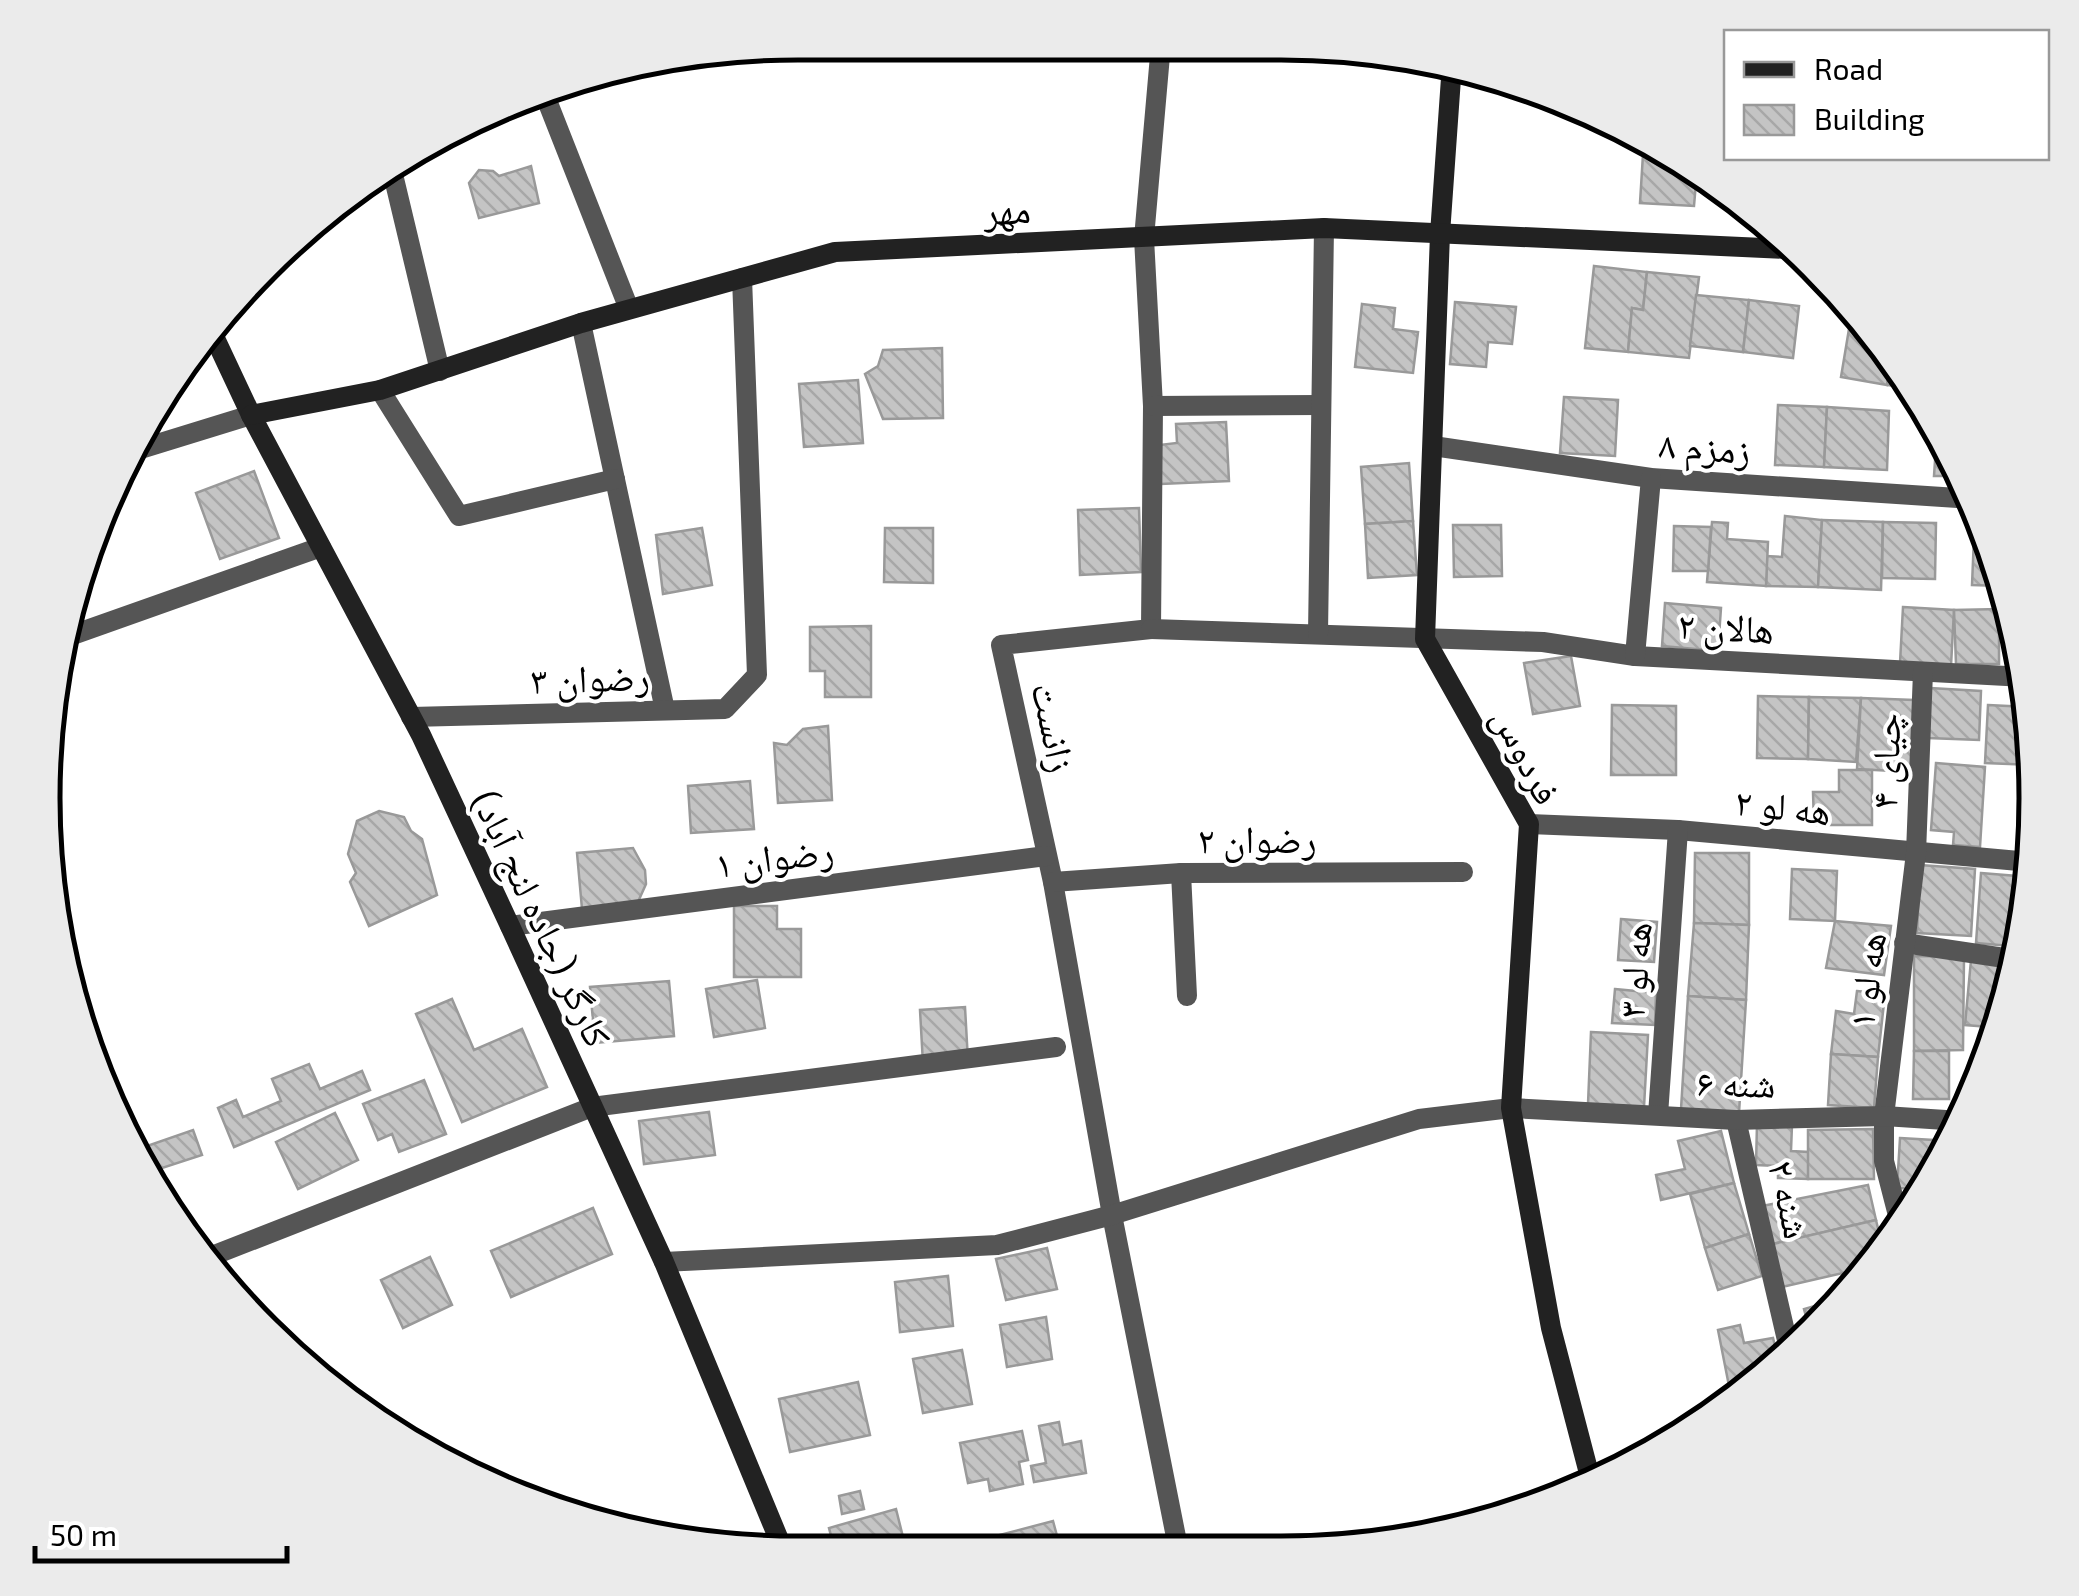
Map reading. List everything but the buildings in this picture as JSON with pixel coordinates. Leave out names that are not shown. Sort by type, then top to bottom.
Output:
[{"type":"street","points":[[1160,60],[1144,238],[1153,406],[1151,628],[1425,640],[1440,234],[1451,80]]},
{"type":"street","points":[[543,106],[629,309]]},
{"type":"street","points":[[394,181],[440,371]]},
{"type":"street","points":[[1318,634],[1324,228]]},
{"type":"street","name":"مهر","points":[[251,414],[380,390],[581,323],[835,252],[1324,228],[1774,248]]},
{"type":"street","name":"رضوان ۳","points":[[411,717],[725,709],[756,675],[742,278]]},
{"type":"street","points":[[581,323],[665,710]]},
{"type":"street","name":"کارگر (جاده لنج آباد)","points":[[217,343],[411,717],[510,926],[664,1262],[777,1535]]},
{"type":"street","points":[[380,390],[459,516],[615,479]]},
{"type":"street","points":[[1153,406],[1321,405]]},
{"type":"street","points":[[150,446],[251,414]]},
{"type":"street","name":"زمزم ۸","points":[[1432,446],[1652,478],[1955,498]]},
{"type":"street","points":[[1635,656],[1652,478]]},
{"type":"street","points":[[79,633],[320,547]]},
{"type":"street","name":"زانست","points":[[1151,628],[1001,645],[1053,882],[1112,1215],[1176,1536]]},
{"type":"street","name":"هالان ۲","points":[[1425,640],[1543,642],[1635,656],[2009,676]]},
{"type":"street","name":"فردوس","points":[[1425,640],[1529,824],[1510,1108],[1551,1328],[1587,1469]]},
{"type":"street","name":"چیای ۴","points":[[1916,853],[1923,672]]},
{"type":"street","name":"هه لو ۲","points":[[1529,824],[1678,830],[2016,861]]},
{"type":"street","name":"هه لو ۳","points":[[1658,1115],[1678,830]]},
{"type":"street","name":"هه لو ۱","points":[[1896,1207],[1884,1161],[1884,1116],[1916,853]]},
{"type":"street","name":"رضوان ۱","points":[[510,926],[1046,856]]},
{"type":"street","name":"رضوان ۲","points":[[1053,882],[1181,873],[1463,872]]},
{"type":"street","points":[[1181,873],[1187,996]]},
{"type":"street","points":[[1904,943],[2001,958]]},
{"type":"street","points":[[218,1253],[592,1107],[1056,1047]]},
{"type":"street","points":[[664,1262],[997,1245],[1112,1215],[1418,1119],[1510,1108]]},
{"type":"street","name":"شنه ۶","points":[[1510,1108],[1736,1120],[1884,1116],[1945,1120]]},
{"type":"street","name":"شنه ۲","points":[[1736,1120],[1788,1334]]}]
